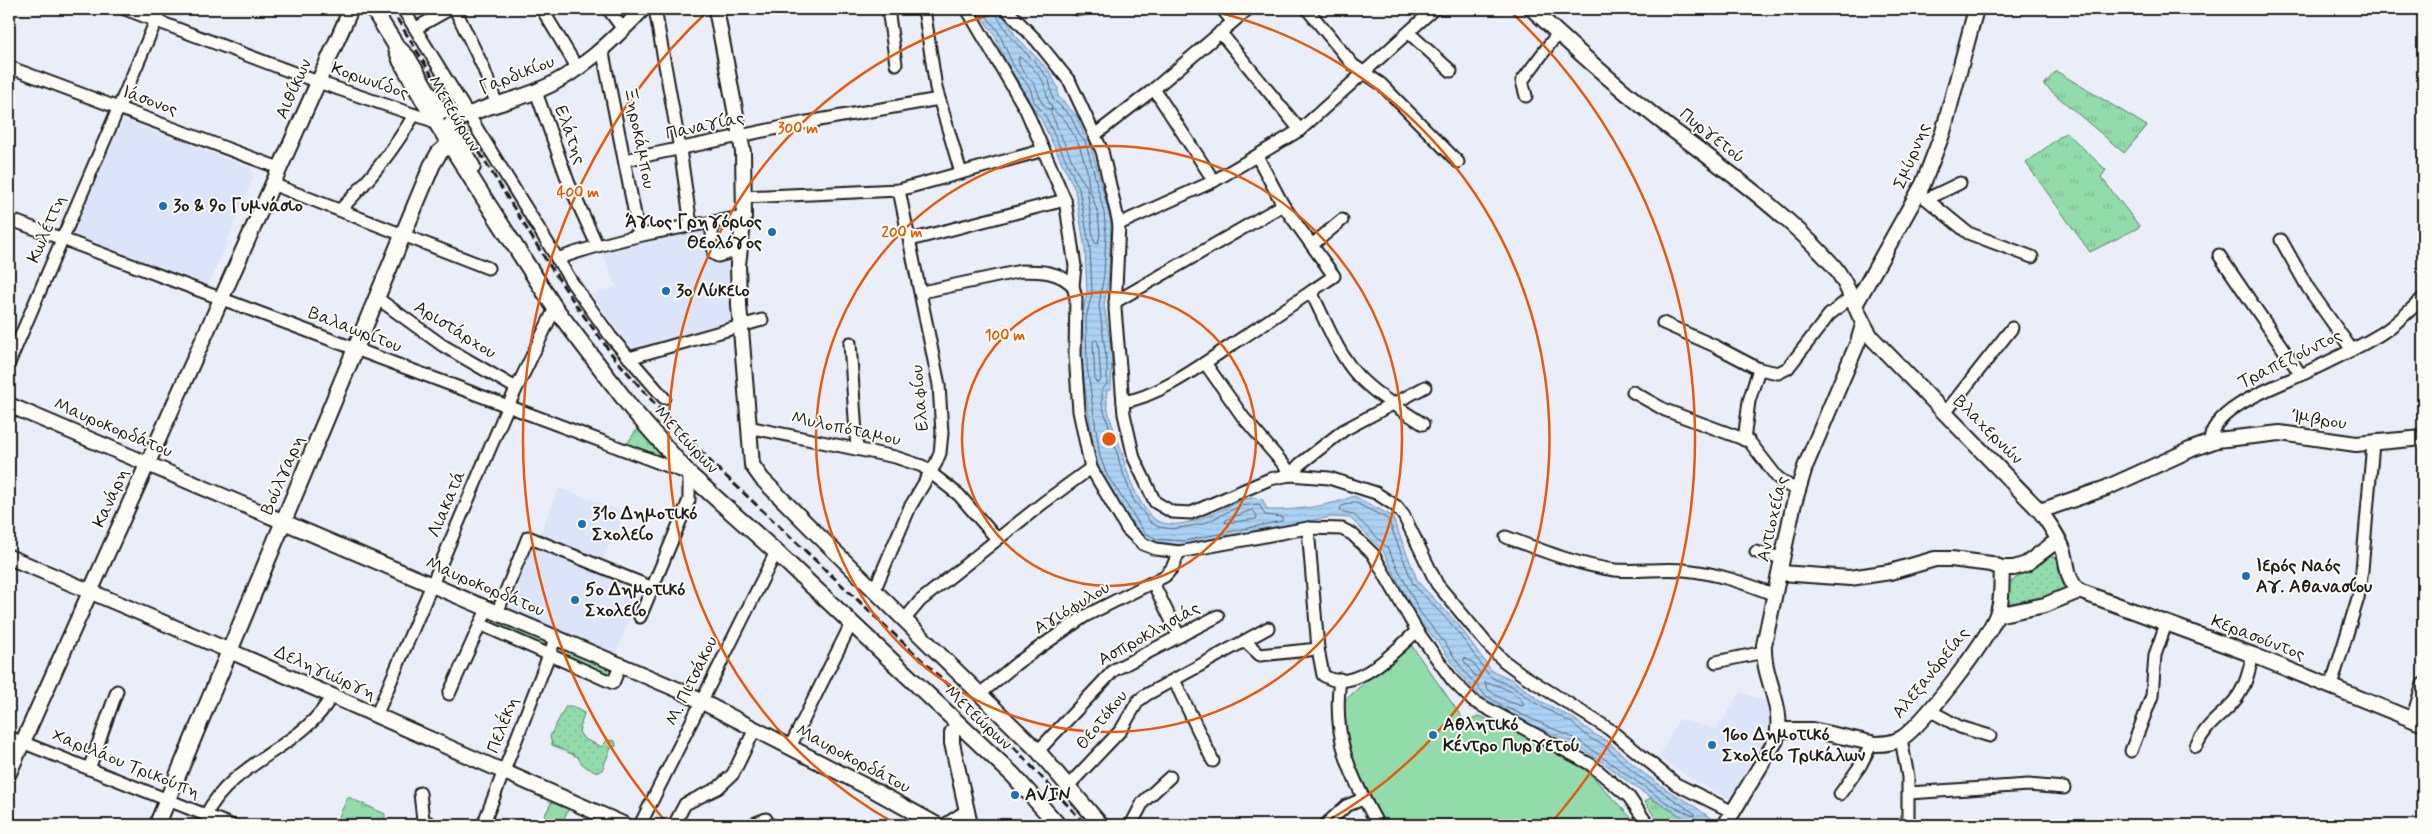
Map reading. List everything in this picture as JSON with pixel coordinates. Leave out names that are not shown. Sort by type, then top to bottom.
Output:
[{"type":"main road","name":"Μετεώρων","points":[[373,9],[395,44],[401,61],[449,144],[554,308],[632,409],[689,474],[776,552],[1014,776],[1058,825]]},
{"type":"main road","name":"Βούλγαρη","points":[[157,825],[435,159],[449,144]]},
{"type":"street","name":"Κορωνίδος","points":[[125,9],[318,82],[436,122]]},
{"type":"street","name":"Κωλέττη","points":[[9,364],[161,9]]},
{"type":"street","name":"Αιθίκων","points":[[272,184],[351,9]]},
{"type":"street","points":[[403,9],[469,112],[557,259],[597,319],[664,398]]},
{"type":"street","points":[[416,28],[450,9]]},
{"type":"street","points":[[455,9],[483,67],[497,105]]},
{"type":"street","points":[[542,9],[578,69]]},
{"type":"street","points":[[608,9],[623,29]]},
{"type":"street","name":"Γαρδικίου","points":[[469,112],[536,92],[578,69],[643,9]]},
{"type":"street","points":[[655,9],[680,149],[691,225]]},
{"type":"street","points":[[716,9],[740,136],[744,197],[744,217],[738,273],[740,328],[751,460],[756,472],[874,591],[1038,751],[1102,825]]},
{"type":"street","points":[[888,9],[896,64]]},
{"type":"street","points":[[924,9],[939,99],[961,173]]},
{"type":"street","points":[[967,9],[1026,110],[1065,200],[1075,258],[1073,286],[1076,298],[1076,390],[1091,468],[1117,515],[1133,536],[1156,549],[1179,552],[1308,528],[1342,529],[1361,541],[1380,566],[1417,631],[1454,681],[1473,701],[1590,764],[1629,797],[1648,825]]},
{"type":"street","points":[[1006,9],[1037,41],[1070,82],[1096,134],[1109,174],[1119,224],[1115,302],[1122,402],[1129,440],[1137,466],[1151,496],[1164,509],[1179,514],[1194,512],[1270,479],[1290,473],[1344,430],[1425,387]]},
{"type":"street","points":[[1222,9],[1232,21]]},
{"type":"street","points":[[1096,134],[1154,89],[1248,9]]},
{"type":"street","points":[[1307,9],[1353,65],[1381,84],[1458,162]]},
{"type":"street","points":[[1119,224],[1214,181],[1300,130],[1434,9]]},
{"type":"street","name":"Πυργετού","points":[[1532,9],[1625,93],[1712,158],[1801,233],[1831,262],[1842,278],[1853,301]]},
{"type":"street","name":"Σμύρνης","points":[[1853,301],[1923,196],[1943,132],[1976,9]]},
{"type":"street","points":[[1220,32],[1300,130]]},
{"type":"street","points":[[1409,33],[1451,71]]},
{"type":"street","points":[[1526,96],[1522,81],[1558,34]]},
{"type":"street","points":[[395,44],[408,57],[437,106],[443,111],[469,112]]},
{"type":"street","name":"Ξηροκάμπου","points":[[602,48],[639,235]]},
{"type":"street","name":"Ιάσονος","points":[[9,66],[279,168]]},
{"type":"street","points":[[1154,89],[1214,181]]},
{"type":"street","name":"Ελάτης","points":[[536,92],[569,184],[597,245]]},
{"type":"street","name":"Παναγίας","points":[[625,160],[740,136],[939,99]]},
{"type":"street","points":[[469,112],[451,124],[453,133],[482,184],[489,205]]},
{"type":"street","points":[[340,210],[378,170],[398,144],[414,116]]},
{"type":"street","points":[[744,197],[899,190],[1044,150]]},
{"type":"street","points":[[1122,402],[1142,398],[1205,363],[1334,276],[1283,204],[1257,156]]},
{"type":"street","points":[[1923,196],[1960,183]]},
{"type":"street","points":[[272,184],[488,268]]},
{"type":"street","name":"Κανάρη","points":[[9,773],[272,184]]},
{"type":"street","name":"Ελαφίου","points":[[874,591],[910,507],[940,453],[940,385],[922,292],[899,190]]},
{"type":"street","points":[[1923,196],[1968,233],[2032,257]]},
{"type":"street","points":[[910,240],[1065,200]]},
{"type":"street","points":[[1115,302],[1283,204]]},
{"type":"street","points":[[557,259],[597,245],[639,235],[744,217]]},
{"type":"street","name":"Βαλαωρίτου","points":[[9,219],[689,474]]},
{"type":"street","points":[[1312,245],[1342,220]]},
{"type":"street","points":[[711,222],[714,254],[718,256],[740,250]]},
{"type":"street","points":[[2281,240],[2308,288],[2352,350]]},
{"type":"street","points":[[2219,255],[2301,375]]},
{"type":"street","points":[[922,292],[1021,271],[1037,271],[1062,277],[1073,286]]},
{"type":"street","points":[[1311,292],[1352,369],[1375,392],[1423,424]]},
{"type":"street","name":"Αριστάρχου","points":[[377,298],[442,345],[516,388]]},
{"type":"street","name":"Τραπεζούντος","points":[[2210,442],[2214,429],[2237,406],[2257,394],[2352,350],[2396,324],[2423,298]]},
{"type":"street","points":[[1663,323],[1715,346],[1759,369],[1774,374],[1785,370],[1829,315],[1853,301]]},
{"type":"street","name":"Βλαχερνών","points":[[1853,301],[1863,325],[1889,357],[2040,511],[2064,552],[2069,576],[2073,586],[2079,591]]},
{"type":"street","name":"Λιακατά","points":[[376,716],[508,406],[554,308]]},
{"type":"street","points":[[629,358],[740,328],[762,320]]},
{"type":"street","name":"Αντιοχείας","points":[[1779,730],[1775,698],[1765,666],[1764,652],[1775,595],[1798,489],[1812,447],[1858,342],[1863,325]]},
{"type":"street","points":[[1944,413],[2012,328]]},
{"type":"street","points":[[850,343],[857,449]]},
{"type":"street","points":[[1205,363],[1243,418],[1290,473],[1312,475],[1345,482],[1376,494],[1396,506],[1404,516],[1437,584],[1504,661],[1609,729],[1676,784],[1729,818],[1776,740],[1779,730]]},
{"type":"street","points":[[1744,440],[1749,401],[1759,369]]},
{"type":"street","points":[[1633,392],[1665,410],[1744,440],[1757,450],[1777,476],[1789,486],[1798,489]]},
{"type":"street","name":"Μαυροκορδάτου","points":[[9,404],[702,700],[937,825]]},
{"type":"street","name":"Μυλοπόταμου","points":[[748,427],[912,461],[930,471],[960,495],[997,539]]},
{"type":"street","name":"Ίμβρου","points":[[2210,442],[2280,433],[2300,434],[2339,442],[2374,443],[2423,438]]},
{"type":"street","points":[[2040,511],[2106,488],[2210,442]]},
{"type":"street","points":[[2331,686],[2358,598],[2374,443]]},
{"type":"street","points":[[904,620],[920,601],[997,539],[1091,468]]},
{"type":"street","points":[[640,617],[689,500],[689,474]]},
{"type":"street","points":[[1308,528],[1318,650],[1323,675],[1328,678],[1340,679],[1361,676],[1370,672],[1417,631]]},
{"type":"street","points":[[449,694],[480,624],[492,611],[528,537],[652,588]]},
{"type":"street","points":[[1506,537],[1591,565],[1623,570],[1702,572],[1745,583],[1775,595]]},
{"type":"street","points":[[1781,573],[1850,578],[1890,572],[1935,559],[1951,558],[1982,562],[2002,568],[2014,568],[2026,564],[2058,540]]},
{"type":"street","name":"Μ. Πιτσάκου","points":[[640,825],[776,552]]},
{"type":"street","name":"Αγιόφυλου","points":[[980,694],[1017,663],[1072,624],[1153,583],[1172,568],[1179,552]]},
{"type":"street","points":[[1756,552],[1783,558]]},
{"type":"street","name":"Δεληγιώργη","points":[[9,557],[230,651],[625,825]]},
{"type":"street","name":"Αλεξανδρείας","points":[[1779,730],[1812,730],[1885,744],[1901,738],[1929,710],[1972,656],[1997,615],[2002,568]]},
{"type":"street","points":[[1153,583],[1179,636]]},
{"type":"street","points":[[1997,615],[2045,605],[2079,591]]},
{"type":"street","name":"Κερασούντος","points":[[2079,591],[2253,655],[2417,722]]},
{"type":"street","name":"Ασπροκλησιάς","points":[[1038,751],[1114,670],[1218,616]]},
{"type":"street","points":[[480,624],[613,683],[621,664]]},
{"type":"street","points":[[790,747],[851,624]]},
{"type":"street","points":[[2131,751],[2152,696],[2154,662],[2166,624]]},
{"type":"street","name":"Θεοτόκου","points":[[1069,785],[1121,730],[1138,701],[1268,628]]},
{"type":"street","name":"Πελέκη","points":[[483,825],[556,637]]},
{"type":"street","points":[[1246,642],[1260,656],[1318,650]]},
{"type":"street","points":[[1716,662],[1764,652]]},
{"type":"street","points":[[2196,746],[2207,727],[2237,697],[2244,685],[2253,655]]},
{"type":"street","points":[[1340,679],[1337,712],[1341,746],[1363,799],[1378,825]]},
{"type":"street","points":[[1174,680],[1212,760]]},
{"type":"street","points":[[2417,722],[2423,684]]},
{"type":"street","points":[[89,769],[117,691]]},
{"type":"street","points":[[206,815],[221,791],[318,718],[332,696]]},
{"type":"street","points":[[1929,710],[1960,727],[1990,736]]},
{"type":"street","points":[[947,825],[969,819],[952,743],[952,733],[957,724]]},
{"type":"street","points":[[674,825],[685,804],[713,791],[733,774],[756,730]]},
{"type":"street","name":"Χαριλάου Τρικούπη","points":[[9,737],[231,825]]},
{"type":"street","points":[[1901,738],[1910,793],[1908,825]]},
{"type":"street","points":[[1840,794],[1863,762],[1872,743]]},
{"type":"street","points":[[1131,825],[1143,802],[1170,776]]},
{"type":"street","points":[[1910,793],[2028,785],[2064,788]]},
{"type":"street","points":[[420,793],[423,820],[433,825]]},
{"type":"street","points":[[1325,825],[1346,806],[1363,799]]},
{"type":"street","points":[[751,825],[766,819]]},
{"type":"shaded area","name":"3ο & 9ο Γυμνάσιο","points":[[124,119],[251,168],[254,177],[208,287],[70,235]]},
{"type":"shaded area","name":"3ο Λύκειο","points":[[708,228],[710,261],[731,255],[730,320],[633,350],[591,294],[616,287],[601,250]]},
{"type":"shaded area","name":"31ο Δημοτικό Σχολείο","points":[[559,488],[627,513],[612,537],[602,561],[539,535]]},
{"type":"shaded area","name":"5ο Δημοτικό Σχολείο","points":[[533,546],[641,591],[615,656],[508,609]]},
{"type":"shaded area","name":"16ο Δημοτικό Σχολείο Τρικάλων","points":[[1741,692],[1767,702],[1769,721],[1766,734],[1730,799],[1691,779],[1659,757],[1679,719],[1716,729]]},
{"type":"green space","points":[[2056,71],[2147,126],[2124,153],[2044,85]]},
{"type":"green space","points":[[2066,132],[2106,170],[2101,177],[2140,227],[2090,252],[2026,163]]},
{"type":"green space","points":[[639,426],[670,459],[665,460],[627,444]]},
{"type":"green space","points":[[2047,556],[2058,558],[2064,587],[2062,592],[2011,610],[2006,592],[2008,584]]},
{"type":"green space","points":[[500,620],[544,639],[545,644],[541,646],[496,626],[497,621]]},
{"type":"green space","name":"Αθλητικό Κέντρο Πυργετού","points":[[1409,642],[1466,723],[1479,716],[1535,740],[1586,770],[1638,825],[1385,825],[1340,731],[1342,703]]},
{"type":"green space","points":[[561,646],[613,668],[610,675],[559,653],[557,650]]},
{"type":"green space","points":[[566,706],[571,706],[584,713],[579,732],[584,739],[602,747],[607,740],[615,741],[616,746],[611,748],[602,770],[598,772],[583,765],[578,757],[552,745],[550,736]]},
{"type":"green space","points":[[348,797],[385,814],[385,825],[335,825]]},
{"type":"green space","points":[[1650,798],[1696,825],[1660,825],[1645,802]]},
{"type":"green space","points":[[553,799],[570,806],[561,825],[540,825]]},
{"type":"water","points":[[976,9],[997,9],[1007,20],[1015,35],[1049,71],[1058,88],[1058,96],[1076,115],[1084,134],[1089,138],[1111,221],[1109,276],[1104,305],[1112,354],[1111,389],[1107,390],[1109,416],[1136,494],[1147,512],[1160,522],[1175,524],[1198,519],[1240,501],[1252,498],[1263,500],[1267,510],[1277,510],[1323,505],[1354,496],[1392,516],[1418,582],[1458,624],[1491,670],[1513,680],[1539,700],[1574,719],[1607,741],[1642,772],[1670,792],[1690,803],[1713,820],[1716,825],[1694,824],[1639,790],[1575,744],[1501,711],[1482,699],[1459,673],[1443,649],[1415,615],[1383,551],[1350,518],[1331,517],[1193,542],[1185,546],[1155,543],[1142,538],[1102,477],[1095,459],[1082,366],[1081,317],[1087,294],[1085,249],[1075,190],[1041,119],[1030,103],[1025,91],[1009,69],[994,34]]},
{"type":"railway","points":[[391,9],[546,260],[614,357],[655,404],[715,466],[1009,742],[1086,825]]},
{"type":"place","name":"3ο & 9ο Γυμνάσιο","points":[[163,206]]},
{"type":"place","name":"Άγιος Γρηγόριος Θεολόγος","points":[[772,232]]},
{"type":"place","name":"3ο Λύκειο","points":[[666,291]]},
{"type":"place","name":"31ο Δημοτικό Σχολείο","points":[[582,524]]},
{"type":"place","name":"Ιερός Ναός Αγ. Αθανασίου","points":[[2246,576]]},
{"type":"place","name":"5ο Δημοτικό Σχολείο","points":[[575,600]]},
{"type":"place","name":"Αθλητικό Κέντρο Πυργετού","points":[[1433,735]]},
{"type":"place","name":"16ο Δημοτικό Σχολείο Τρικάλων","points":[[1712,745]]},
{"type":"place","name":"AVIN","points":[[1015,795]]}]
